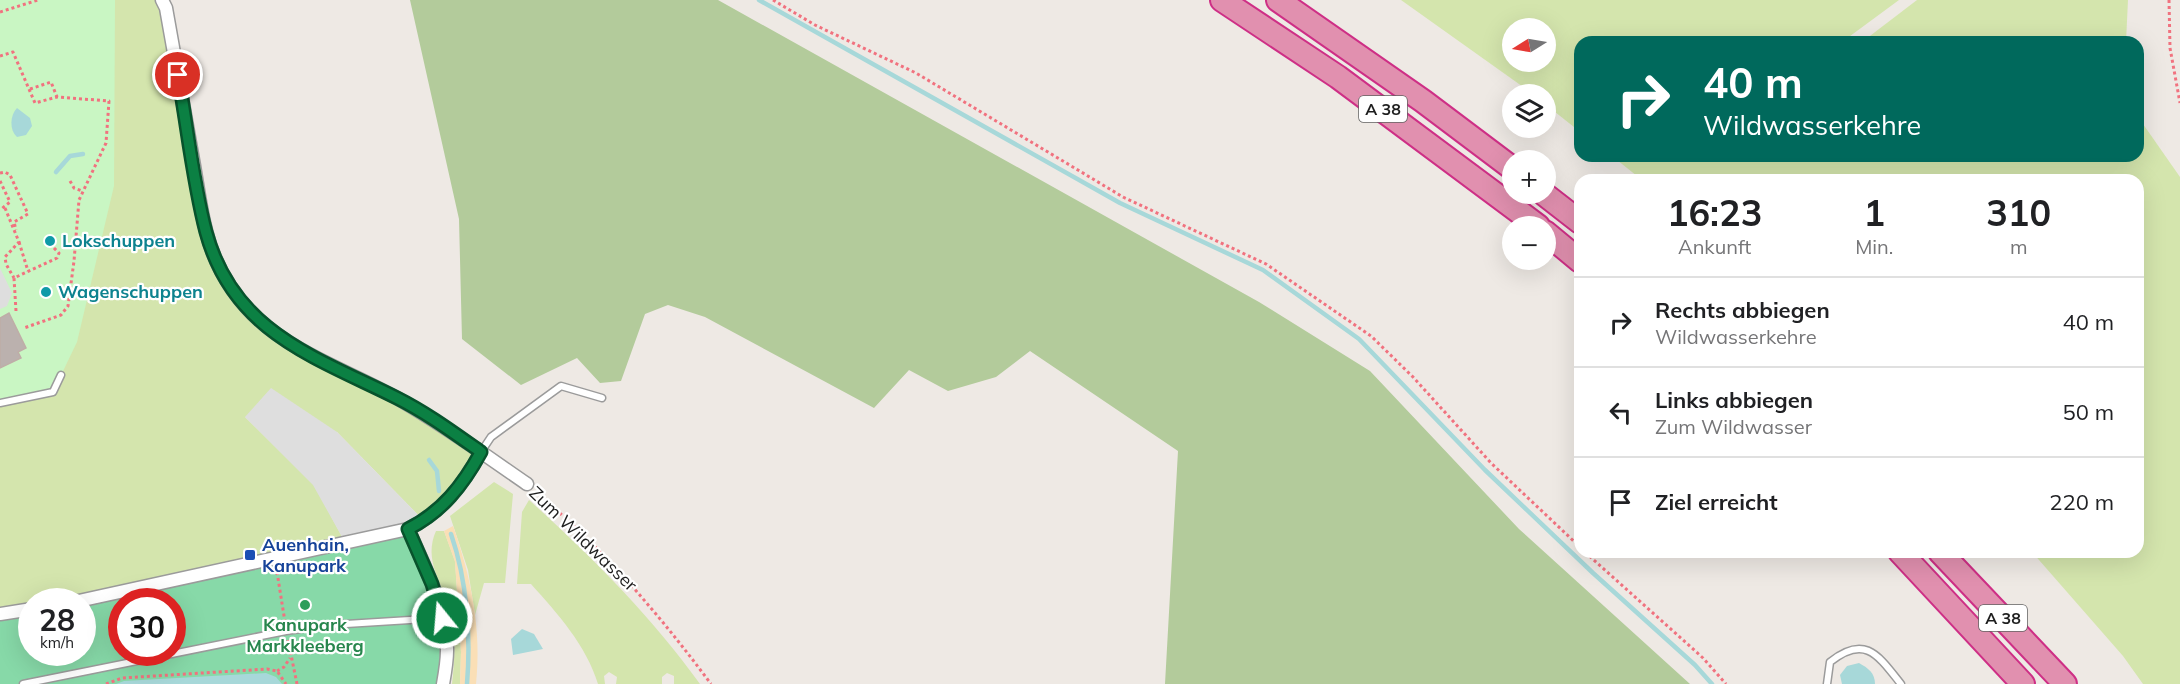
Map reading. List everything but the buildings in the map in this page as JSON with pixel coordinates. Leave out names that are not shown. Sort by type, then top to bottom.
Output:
[{"type":"highway","name":"A 38","points":[[1222,0],[1347,83],[1525,216]]},
{"type":"highway","name":"A 38","points":[[1278,0],[1423,101],[1502,160]]},
{"type":"highway","points":[[1556,203],[1574,217]]},
{"type":"highway","points":[[1556,241],[1574,256]]},
{"type":"highway","name":"A 38","points":[[1906,558],[2022,684]]},
{"type":"highway","name":"A 38","points":[[1946,558],[2065,684]]},
{"type":"street","name":"Zum Wildwasser","points":[[162,0],[166,8],[206,232],[228,281],[245,305],[265,327],[288,345],[399,399],[446,427],[527,484]]},
{"type":"street","points":[[96,597],[408,529],[424,521],[453,495],[465,481],[481,452]]},
{"type":"street","points":[[408,529],[432,584],[442,618],[447,649],[443,684]]},
{"type":"street","points":[[0,614],[18,611]]},
{"type":"lane","points":[[0,403],[53,392],[61,375]]},
{"type":"lane","points":[[481,452],[491,437],[561,386],[602,399]]},
{"type":"lane","points":[[24,684],[286,628],[442,618]]},
{"type":"lane","points":[[1827,684],[1830,662],[1845,650],[1866,649],[1881,659],[1901,684]]},
{"type":"path","points":[[0,12],[38,0]]},
{"type":"path","points":[[773,0],[815,25],[916,73],[1123,196],[1266,264],[1371,336],[1413,377],[1491,463],[1574,541]]},
{"type":"path","points":[[2169,0],[2170,48],[2180,103]]},
{"type":"path","points":[[0,56],[13,52],[35,103],[57,97],[109,101],[106,143],[82,191],[78,209],[68,306],[61,315],[24,328]]},
{"type":"path","points":[[30,89],[51,82],[57,97]]},
{"type":"path","points":[[0,173],[5,172],[10,175],[28,214],[14,222],[28,271]]},
{"type":"path","points":[[0,181],[10,202],[0,210]]},
{"type":"path","points":[[70,181],[74,188],[82,191]]},
{"type":"path","points":[[5,208],[16,231]]},
{"type":"path","points":[[16,310],[14,278],[6,264],[5,257],[19,242]]},
{"type":"path","points":[[14,278],[57,258],[59,253],[54,248]]},
{"type":"path","name":"Zum Wildwasser","points":[[527,484],[607,558],[647,602],[711,684]]},
{"type":"path","points":[[1592,558],[1703,658],[1726,684]]},
{"type":"path","points":[[277,574],[297,684]]},
{"type":"path","points":[[277,672],[285,668],[291,656]]},
{"type":"path","points":[[106,684],[122,678],[267,669],[277,672],[285,679],[286,684]]},
{"type":"green space","points":[[0,0],[115,0],[114,186],[77,342],[53,392],[0,403]]},
{"type":"green space","points":[[115,0],[162,0],[216,259],[265,327],[399,399],[481,452],[424,521],[337,432],[245,417],[314,485],[346,544],[136,588],[108,588],[108,594],[96,596],[96,588],[18,588],[18,611],[0,614],[0,403]]},
{"type":"green space","points":[[410,0],[718,0],[1259,302],[1370,371],[1519,529],[1690,684],[1165,684],[1178,451],[1030,351],[996,377],[948,391],[909,370],[874,408],[705,317],[668,305],[645,314],[621,381],[600,383],[577,358],[521,385],[462,339],[459,219]]},
{"type":"green space","points":[[1401,0],[1899,0],[1850,36],[1574,36],[1574,127],[1556,113],[1556,84],[1519,84],[1502,72],[1556,72],[1556,18],[1502,18],[1502,72]]},
{"type":"green space","points":[[1917,0],[2128,0],[2126,36],[1870,36]]},
{"type":"green space","points":[[2144,125],[2180,177],[2180,684],[2143,684],[2123,656],[2037,558],[2144,558],[2144,174],[1634,174],[1620,162],[2144,162]]},
{"type":"green space","points":[[494,482],[513,494],[505,583],[484,583],[475,615],[468,570],[450,516]]},
{"type":"green space","points":[[529,500],[575,543],[641,611],[700,684],[674,684],[674,676],[667,673],[662,677],[662,684],[616,684],[617,677],[609,672],[604,676],[605,684],[598,684],[579,643],[561,619],[531,584],[517,584],[522,512]]},
{"type":"green space","name":"Kanupark Markkleeberg","points":[[408,529],[442,618],[443,684],[0,684],[0,614],[18,611],[18,666],[96,666],[96,599],[108,596],[108,666],[186,666],[186,588],[145,588]]},
{"type":"green space","points":[[436,531],[444,531],[455,561],[461,652],[460,684],[452,684],[454,638],[449,610],[433,561],[433,542]]},
{"type":"sand","points":[[453,526],[474,604],[477,644],[476,684],[460,684],[461,652],[455,562],[444,531]]},
{"type":"shaded area","points":[[0,268],[12,293],[7,306],[0,309]]},
{"type":"shaded area","points":[[271,388],[337,432],[424,521],[346,544],[313,485],[245,417]]},
{"type":"water","points":[[17,108],[30,118],[32,126],[26,135],[17,137],[11,122]]},
{"type":"water","points":[[522,629],[534,634],[543,649],[513,655],[511,639]]},
{"type":"water","points":[[1859,663],[1870,671],[1875,684],[1842,684],[1840,675],[1847,666]]},
{"type":"water","points":[[266,673],[276,677],[282,684],[116,684],[124,681]]},
{"type":"waterway","points":[[759,0],[1120,203],[1263,270],[1359,339],[1485,470],[1574,555]]},
{"type":"waterway","points":[[56,172],[70,156],[83,154]]},
{"type":"waterway","points":[[429,460],[437,471],[439,491]]},
{"type":"waterway","points":[[451,534],[461,570],[467,608],[467,684]]},
{"type":"waterway","points":[[1577,558],[1695,665],[1712,684]]},
{"type":"place","name":"Lokschuppen","points":[[50,241]]},
{"type":"place","name":"Wagenschuppen","points":[[46,292]]},
{"type":"place","name":"Auenhain, Kanupark","points":[[250,555]]},
{"type":"place","name":"Kanupark Markkleeberg","points":[[305,605]]},
{"type":"route","points":[[178,75],[206,232],[216,259],[245,305],[265,327],[288,345],[399,399],[446,427],[481,452],[465,481],[453,495],[424,521],[408,529],[432,584],[442,618]]}]
